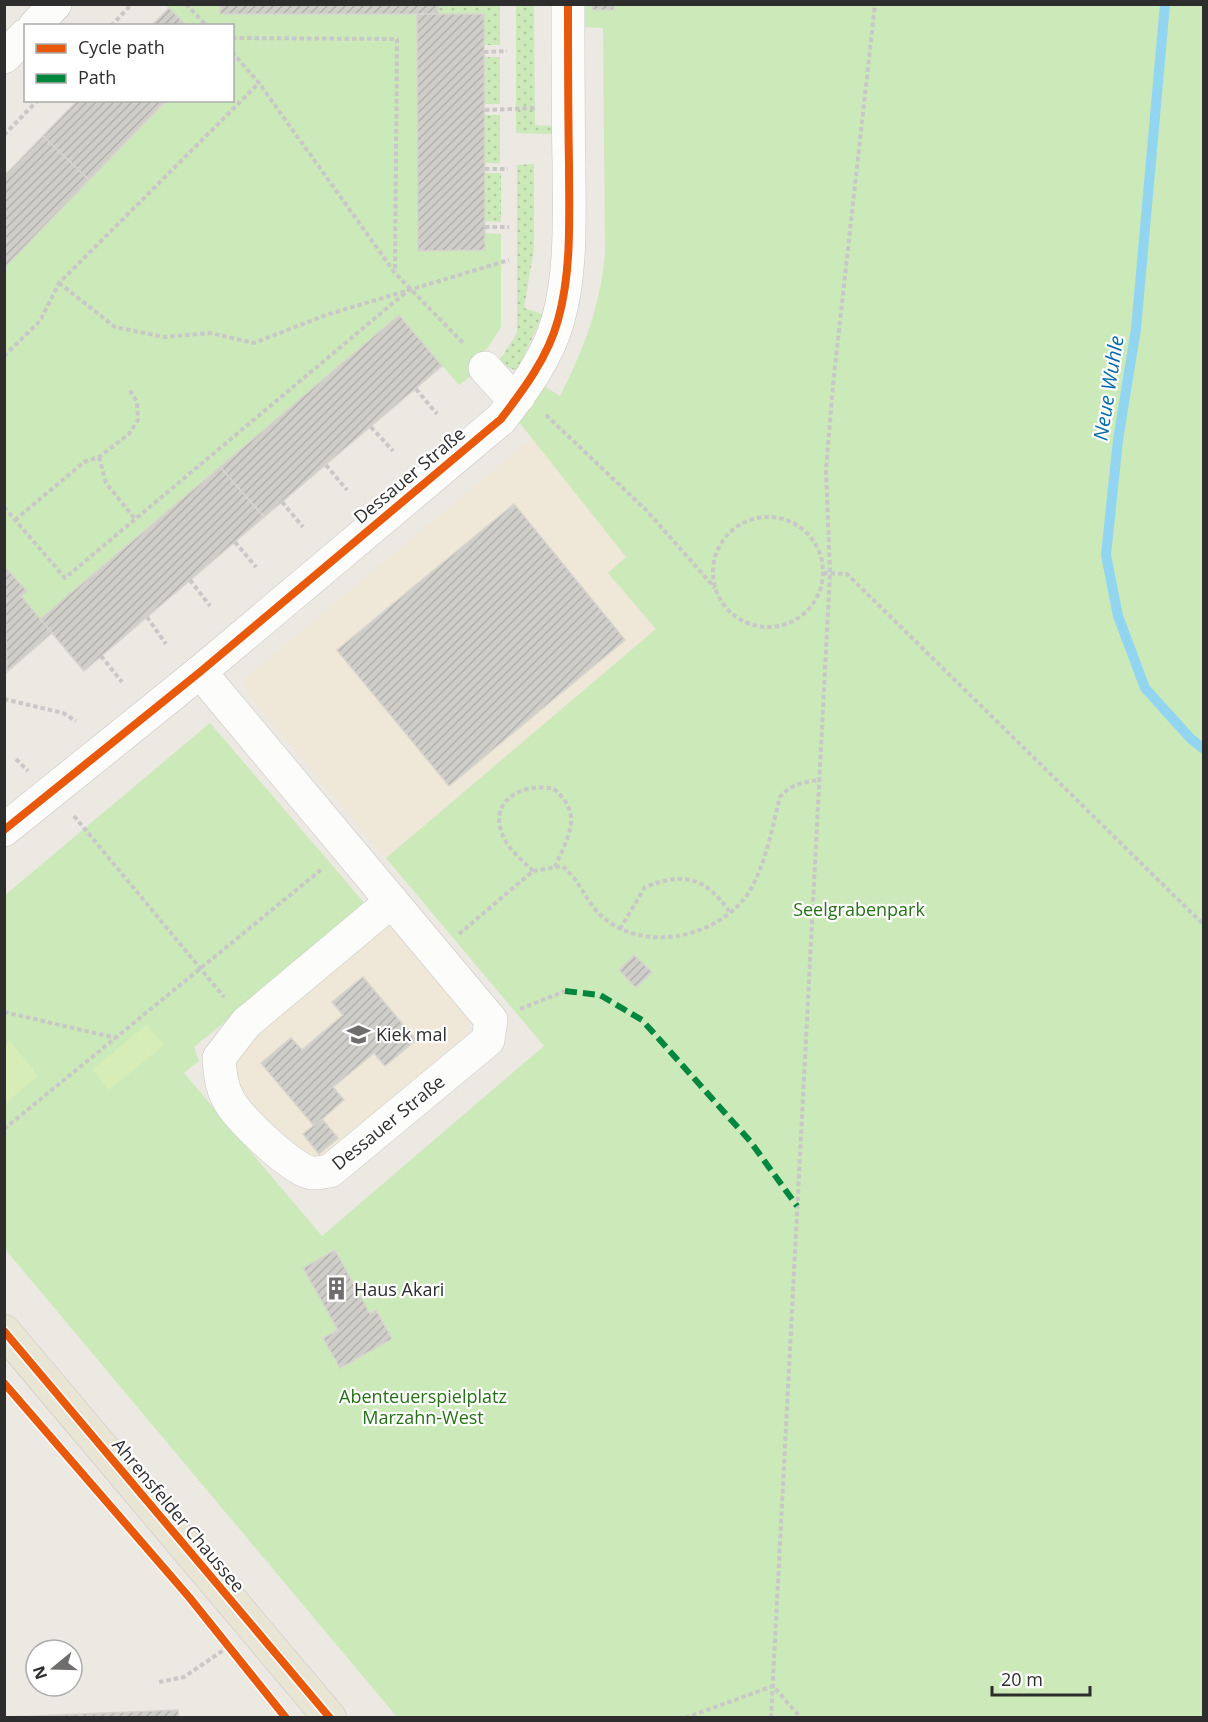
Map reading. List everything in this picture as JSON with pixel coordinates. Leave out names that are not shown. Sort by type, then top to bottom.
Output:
[{"type":"main road","name":"Ahrensfelder Chaussee","points":[[4,1331],[330,1718]]},
{"type":"street","points":[[37,24],[55,4]]},
{"type":"street","name":"Dessauer Straße","points":[[8,820],[200,672],[501,419],[519,396],[543,356],[554,330],[566,280],[570,239],[568,4]]},
{"type":"street","points":[[4,57],[24,37]]},
{"type":"street","points":[[485,368],[503,387],[519,396]]},
{"type":"street","points":[[200,672],[491,1020]]},
{"type":"street","name":"Dessauer Straße","points":[[392,901],[246,1023],[219,1058],[220,1079],[232,1106],[262,1138],[295,1165],[312,1173],[330,1171],[488,1040],[491,1020]]},
{"type":"path","points":[[113,24],[132,4]]},
{"type":"path","points":[[186,4],[205,24]]},
{"type":"path","points":[[194,4],[194,12]]},
{"type":"path","points":[[771,1718],[830,573],[826,470],[833,385],[875,4]]},
{"type":"path","points":[[234,38],[397,39],[395,273]]},
{"type":"path","points":[[484,52],[507,51]]},
{"type":"path","points":[[234,54],[259,83],[395,273],[485,368]]},
{"type":"path","points":[[4,356],[40,321],[58,282],[259,83]]},
{"type":"path","points":[[4,135],[36,102]]},
{"type":"path","points":[[485,110],[508,109]]},
{"type":"path","points":[[485,170],[508,169]]},
{"type":"path","points":[[485,227],[509,227]]},
{"type":"path","points":[[58,282],[115,327],[164,337],[210,333],[254,343],[326,315],[509,260]]},
{"type":"path","points":[[4,507],[65,578],[411,288]]},
{"type":"path","points":[[15,520],[84,462],[99,457],[129,434],[138,420],[137,402],[129,389]]},
{"type":"path","points":[[416,389],[437,414]]},
{"type":"path","points":[[519,396],[551,420],[647,511],[715,588],[723,605],[737,618],[754,626],[772,628],[790,623],[806,613],[817,598],[823,573],[818,548],[809,535],[796,525],[782,519],[766,517],[750,520],[736,527],[724,538],[716,552],[713,570],[715,588]]},
{"type":"path","points":[[371,427],[393,451]]},
{"type":"path","points":[[99,457],[106,483],[135,519]]},
{"type":"path","points":[[327,465],[347,490]]},
{"type":"path","points":[[282,502],[303,527]]},
{"type":"path","points":[[235,542],[256,567]]},
{"type":"path","points":[[823,573],[847,574],[1203,924]]},
{"type":"path","points":[[190,579],[210,606]]},
{"type":"path","points":[[147,617],[166,644]]},
{"type":"path","points":[[101,656],[122,682]]},
{"type":"path","points":[[4,699],[63,713],[76,721]]},
{"type":"path","points":[[435,953],[533,871],[562,866],[570,873],[592,909],[629,934],[674,938],[696,931],[729,911],[748,893],[761,866],[780,797],[786,789],[798,783],[820,780]]},
{"type":"path","points":[[533,871],[509,846],[503,836],[500,818],[509,798],[530,787],[554,789],[571,808],[572,823],[555,867]]},
{"type":"path","points":[[81,823],[246,1023]]},
{"type":"path","points":[[4,1129],[202,971],[348,848]]},
{"type":"path","points":[[620,929],[645,887],[676,877],[705,885],[718,896],[729,911]]},
{"type":"path","points":[[491,1020],[565,991]]},
{"type":"path","points":[[4,1012],[117,1039]]},
{"type":"path","points":[[159,1682],[184,1677],[228,1646]]},
{"type":"path","points":[[685,1718],[772,1686]]},
{"type":"path","points":[[772,1686],[801,1718]]},
{"type":"shaded area","points":[[532,438],[626,557],[609,574],[656,629],[386,858],[253,701],[243,680]]},
{"type":"shaded area","name":"Kiek mal","points":[[392,917],[467,1012],[468,1029],[464,1045],[321,1158],[305,1156],[239,1095],[234,1050]]},
{"type":"green space","points":[[165,5],[220,5],[220,14],[417,14],[418,250],[485,250],[485,233],[501,234],[501,327],[469,377],[459,385],[399,316],[40,619],[21,596],[26,591],[5,566],[4,268],[166,102],[234,102],[234,24],[186,24]]},
{"type":"green space","points":[[438,5],[500,5],[500,45],[484,45],[484,14],[438,14]]},
{"type":"green space","points":[[516,5],[534,5],[535,125],[553,126],[554,134],[516,133]]},
{"type":"green space","name":"Seelgrabenpark","points":[[583,5],[1203,5],[1203,1717],[397,1717],[5,1249],[4,896],[210,723],[367,906],[194,1047],[199,1061],[184,1073],[322,1236],[544,1046],[386,858],[656,629],[608,573],[626,557],[519,422],[544,386],[560,396],[577,361],[590,326],[603,271],[605,252],[603,28],[583,27]]},
{"type":"green space","points":[[484,57],[500,57],[500,104],[484,104]]},
{"type":"green space","points":[[485,115],[500,115],[500,163],[485,163]]},
{"type":"green space","points":[[534,164],[534,249],[524,308],[543,314],[517,371],[498,363],[517,333],[517,165]]},
{"type":"green space","points":[[485,173],[501,173],[501,222],[485,221]]},
{"type":"green space","points":[[147,1024],[164,1045],[109,1090],[92,1070]]},
{"type":"green space","points":[[10,1041],[38,1076],[5,1104],[5,1045]]},
{"type":"building","points":[[220,4],[438,4],[438,14],[220,14]]},
{"type":"building","points":[[592,4],[614,4],[614,10],[593,10]]},
{"type":"building","points":[[169,8],[185,24],[153,24]]},
{"type":"building","points":[[417,14],[484,14],[485,250],[418,251]]},
{"type":"building","points":[[76,102],[165,102],[89,180],[43,136]]},
{"type":"building","points":[[43,136],[89,180],[4,268],[4,176]]},
{"type":"building","points":[[399,315],[442,366],[264,517],[220,467]]},
{"type":"building","points":[[220,467],[264,517],[84,671],[40,619]]},
{"type":"building","points":[[514,504],[625,640],[449,786],[337,650]]},
{"type":"building","points":[[4,566],[27,591],[21,596],[52,633],[7,672]]},
{"type":"building","points":[[634,955],[652,972],[636,988],[619,970]]},
{"type":"building","points":[[363,977],[416,1040],[385,1066],[374,1053],[333,1087],[344,1100],[314,1126],[261,1063],[291,1038],[302,1050],[343,1015],[332,1002]]},
{"type":"building","points":[[322,1119],[338,1138],[319,1154],[303,1134]]},
{"type":"building","name":"Haus Akari","points":[[335,1250],[370,1314],[376,1310],[392,1339],[340,1368],[323,1338],[338,1330],[303,1268]]},
{"type":"building","points":[[178,1710],[179,1718],[7,1718],[7,1717]]},
{"type":"waterway","name":"Neue Wuhle","points":[[1165,4],[1136,329],[1118,440],[1106,555],[1118,616],[1145,688],[1191,739],[1204,749]]},
{"type":"marked path","points":[[565,991],[600,995],[642,1020],[750,1141],[797,1206]]},
{"type":"cycle path","points":[[4,830],[200,672],[501,419],[527,384],[554,334],[566,282],[569,224],[568,4]]},
{"type":"cycle path","points":[[4,1331],[330,1718]]},
{"type":"cycle path","points":[[4,1383],[189,1597],[286,1718]]},
{"type":"place","name":"Kiek mal","points":[[358,1034]]},
{"type":"place","name":"Haus Akari","points":[[336,1289]]},
{"type":"park label","name":"Abenteuerspielplatz Marzahn-West","points":[[423,1406]]}]
